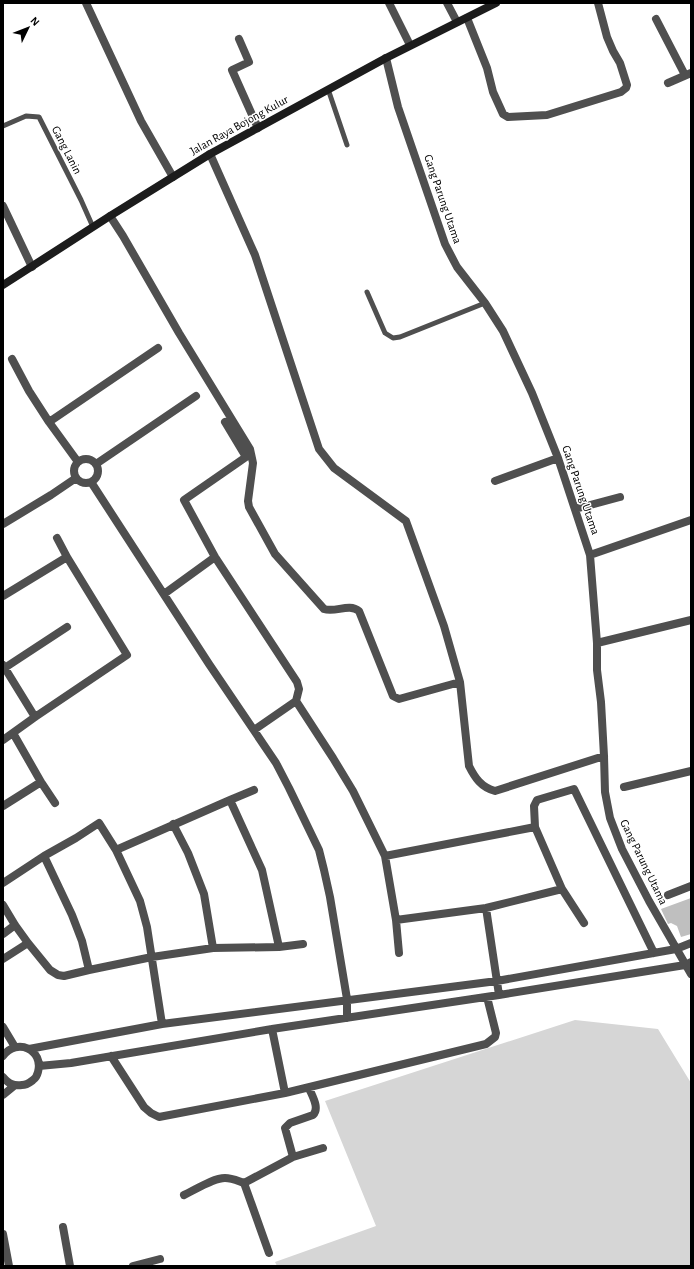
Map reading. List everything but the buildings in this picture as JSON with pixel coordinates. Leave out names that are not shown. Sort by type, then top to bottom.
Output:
[{"type":"main road","name":"Jalan Raya Bojong Kulur","points":[[3,286],[110,216],[210,154],[410,45],[496,3]]},
{"type":"street","points":[[86,3],[140,121],[173,177]]},
{"type":"street","points":[[389,3],[410,45]]},
{"type":"street","points":[[447,3],[457,22]]},
{"type":"street","points":[[467,18],[487,68],[493,92],[503,114],[508,117],[547,115],[621,92],[626,88],[627,85],[620,63],[607,37],[598,3]]},
{"type":"street","points":[[656,19],[688,74],[668,83]]},
{"type":"street","points":[[239,39],[249,62],[232,70],[258,128]]},
{"type":"street","name":"Gang Parung Utama","points":[[386,58],[398,107],[445,244],[457,267],[485,303],[503,331],[532,393],[558,458],[575,509],[590,555],[597,643],[597,670],[601,702],[605,792],[610,818],[622,849],[676,950],[688,963],[691,974]]},
{"type":"street","points":[[210,154],[255,255],[319,449],[334,468],[406,520],[444,626],[460,682],[469,766],[474,776],[487,789],[495,791],[604,756]]},
{"type":"street","points":[[3,206],[32,267]]},
{"type":"street","points":[[110,216],[250,449],[253,463],[248,507],[275,554],[324,609],[329,611],[352,608],[358,611],[393,696],[399,699],[460,682]]},
{"type":"street","points":[[49,422],[158,348]]},
{"type":"street","points":[[12,359],[29,391],[78,462]]},
{"type":"street","points":[[96,464],[196,396]]},
{"type":"street","points":[[224,422],[246,457],[184,500],[215,557],[297,682],[299,689],[296,701],[254,730]]},
{"type":"street","points":[[87,458],[92,460],[98,469],[96,479],[92,482],[80,482],[76,478],[73,469],[78,462],[87,458]]},
{"type":"street","points":[[495,481],[558,458]]},
{"type":"street","points":[[3,524],[76,478]]},
{"type":"street","points":[[92,482],[276,763],[319,850],[330,897],[347,999],[347,1018]]},
{"type":"street","points":[[575,509],[620,497]]},
{"type":"street","points":[[590,555],[691,520]]},
{"type":"street","points":[[3,740],[127,655],[57,538]]},
{"type":"street","points":[[3,596],[67,557]]},
{"type":"street","points":[[164,594],[215,557]]},
{"type":"street","points":[[597,643],[691,620]]},
{"type":"street","points":[[35,717],[4,667],[67,627]]},
{"type":"street","points":[[296,701],[353,791],[385,856],[396,920],[399,953]]},
{"type":"street","points":[[13,733],[55,804]]},
{"type":"street","points":[[624,787],[691,771]]},
{"type":"street","points":[[3,806],[41,782]]},
{"type":"street","points":[[584,923],[562,889],[535,827],[534,806],[537,800],[574,789],[654,953]]},
{"type":"street","points":[[116,850],[254,790]]},
{"type":"street","points":[[230,800],[262,870],[279,947]]},
{"type":"street","points":[[3,883],[99,823],[116,850],[140,901],[147,927],[162,1024]]},
{"type":"street","points":[[173,824],[188,853],[204,894],[213,948]]},
{"type":"street","points":[[385,856],[535,827]]},
{"type":"street","points":[[44,856],[72,915],[82,941],[89,970]]},
{"type":"street","points":[[668,895],[691,886]]},
{"type":"street","points":[[396,920],[486,908],[562,889]]},
{"type":"street","points":[[3,905],[15,926],[50,970],[58,975],[64,976],[152,957],[213,948],[279,947],[303,944]]},
{"type":"street","points":[[486,908],[499,995]]},
{"type":"street","points":[[3,934],[15,926]]},
{"type":"street","points":[[3,959],[28,943]]},
{"type":"street","points":[[29,1049],[162,1024],[347,999],[497,981],[676,950],[691,943]]},
{"type":"street","points":[[40,1066],[499,995],[688,963]]},
{"type":"street","points":[[111,1056],[144,1107],[159,1117],[309,1088],[486,1044],[495,1037],[496,1033],[486,997]]},
{"type":"street","points":[[3,1027],[15,1047]]},
{"type":"street","points":[[272,1029],[285,1093]]},
{"type":"street","points":[[3,1056],[6,1051],[22,1046],[29,1049],[37,1056],[40,1066],[36,1078],[26,1085],[14,1086],[7,1082],[3,1077]]},
{"type":"street","points":[[3,1095],[14,1086]]},
{"type":"street","points":[[293,1157],[285,1128],[290,1123],[315,1113],[316,1108],[309,1088]]},
{"type":"street","points":[[184,1195],[214,1180],[224,1178],[244,1183],[293,1157],[323,1148]]},
{"type":"street","points":[[244,1183],[269,1253]]},
{"type":"street","points":[[63,1227],[70,1266]]},
{"type":"street","points":[[3,1234],[10,1266]]},
{"type":"street","points":[[133,1266],[160,1259]]},
{"type":"lane","points":[[328,89],[347,145]]},
{"type":"lane","name":"Gang Lanin","points":[[3,126],[26,116],[39,117],[93,227]]},
{"type":"lane","points":[[367,292],[385,333],[393,338],[400,337],[485,303]]},
{"type":"shaded area","points":[[575,1020],[658,1029],[691,1083],[691,1266],[277,1266],[275,1262],[376,1226],[325,1101]]}]
